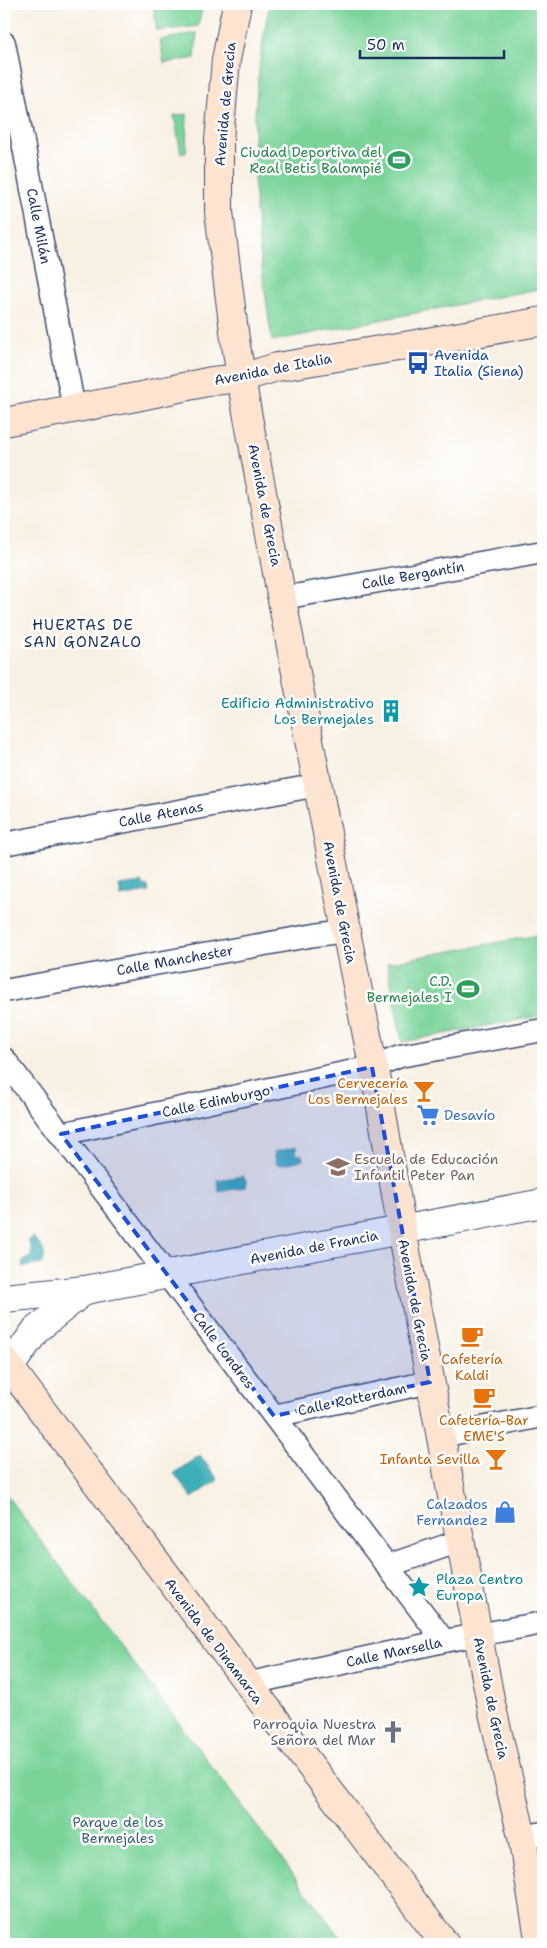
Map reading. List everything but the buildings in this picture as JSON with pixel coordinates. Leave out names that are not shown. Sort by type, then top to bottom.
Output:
[{"type":"main road","name":"Avenida de Grecia","points":[[237,4],[226,60],[219,140],[218,212],[241,378],[372,1067],[378,1090],[402,1230],[491,1704],[533,1835],[540,1944]]},
{"type":"main road","name":"Avenida de Italia","points":[[4,422],[212,380],[241,378],[277,367],[416,344],[543,320]]},
{"type":"main road","name":"Avenida de Dinamarca","points":[[6,1364],[246,1684],[445,1944]]},
{"type":"street","name":"Calle Milán","points":[[4,43],[74,409]]},
{"type":"street","name":"Calle Bergantín","points":[[283,598],[543,552]]},
{"type":"street","name":"Calle Atenas","points":[[4,844],[318,785]]},
{"type":"street","name":"Calle Manchester","points":[[4,991],[346,931]]},
{"type":"street","name":"Calle Edimburgo","points":[[61,1134],[372,1067],[400,1056],[543,1030]]},
{"type":"street","name":"Calle Londres","points":[[4,1059],[444,1642]]},
{"type":"street","name":"Avenida de Francia","points":[[15,1297],[85,1290],[543,1203]]},
{"type":"street","points":[[6,1364],[36,1330],[85,1290]]},
{"type":"street","points":[[15,1297],[36,1302],[42,1314],[36,1330]]},
{"type":"street","name":"Calle Rotterdam","points":[[274,1416],[430,1382]]},
{"type":"street","points":[[441,1436],[543,1416]]},
{"type":"street","points":[[387,1566],[460,1541]]},
{"type":"street","name":"Calle Marsella","points":[[246,1684],[543,1623]]},
{"type":"highlighted area","points":[[372,1067],[430,1382],[274,1416],[61,1134]]},
{"type":"green space","points":[[153,4],[203,4],[198,26],[157,31]]},
{"type":"green space","name":"Ciudad Deportiva del Real Betis Balompié","points":[[270,4],[543,4],[543,288],[272,341],[256,215],[254,174],[258,75]]},
{"type":"green space","points":[[197,33],[195,58],[164,63],[160,40]]},
{"type":"green space","points":[[187,114],[186,153],[181,153],[174,116]]},
{"type":"green space","name":"C.D. Bermejales I","points":[[543,934],[543,1015],[402,1042],[387,963]]},
{"type":"green space","name":"Parque de los Bermejales","points":[[4,1492],[346,1944],[4,1944]]},
{"type":"water","points":[[142,882],[144,886],[148,886],[149,892],[121,897],[119,885]]},
{"type":"water","points":[[296,1147],[297,1155],[302,1155],[303,1160],[279,1165],[276,1163],[274,1152]]},
{"type":"water","points":[[243,1176],[246,1181],[245,1187],[219,1192],[217,1180]]},
{"type":"water","points":[[33,1237],[43,1249],[44,1260],[42,1264],[23,1267],[22,1262],[31,1256],[32,1250],[28,1241]]},
{"type":"water","points":[[200,1455],[218,1480],[192,1498],[174,1473]]},
{"type":"place","name":"Ciudad Deportiva del Real Betis Balompié","points":[[399,160]]},
{"type":"place","name":"Avenida Italia (Siena)","points":[[418,363]]},
{"type":"place","name":"Edificio Administrativo Los Bermejales","points":[[391,711]]},
{"type":"place","name":"C.D. Bermejales I","points":[[468,989]]},
{"type":"place","name":"Cervecería Los Bermejales","points":[[424,1091]]},
{"type":"place","name":"Desavío","points":[[428,1115]]},
{"type":"place","name":"Escuela de Educación Infantil Peter Pan","points":[[338,1167]]},
{"type":"place","name":"Cafetería Kaldi","points":[[472,1336]]},
{"type":"place","name":"Cafetería-Bar EME'S","points":[[484,1397]]},
{"type":"place","name":"Infanta Sevilla","points":[[496,1459]]},
{"type":"place","name":"Calzados Fernandez","points":[[505,1512]]},
{"type":"place","name":"Plaza Centro Europa","points":[[419,1587]]},
{"type":"place","name":"Parroquia Nuestra Señora del Mar","points":[[393,1732]]},
{"type":"district","name":"HUERTAS DE SAN GONZALO","points":[[83,634]]}]
